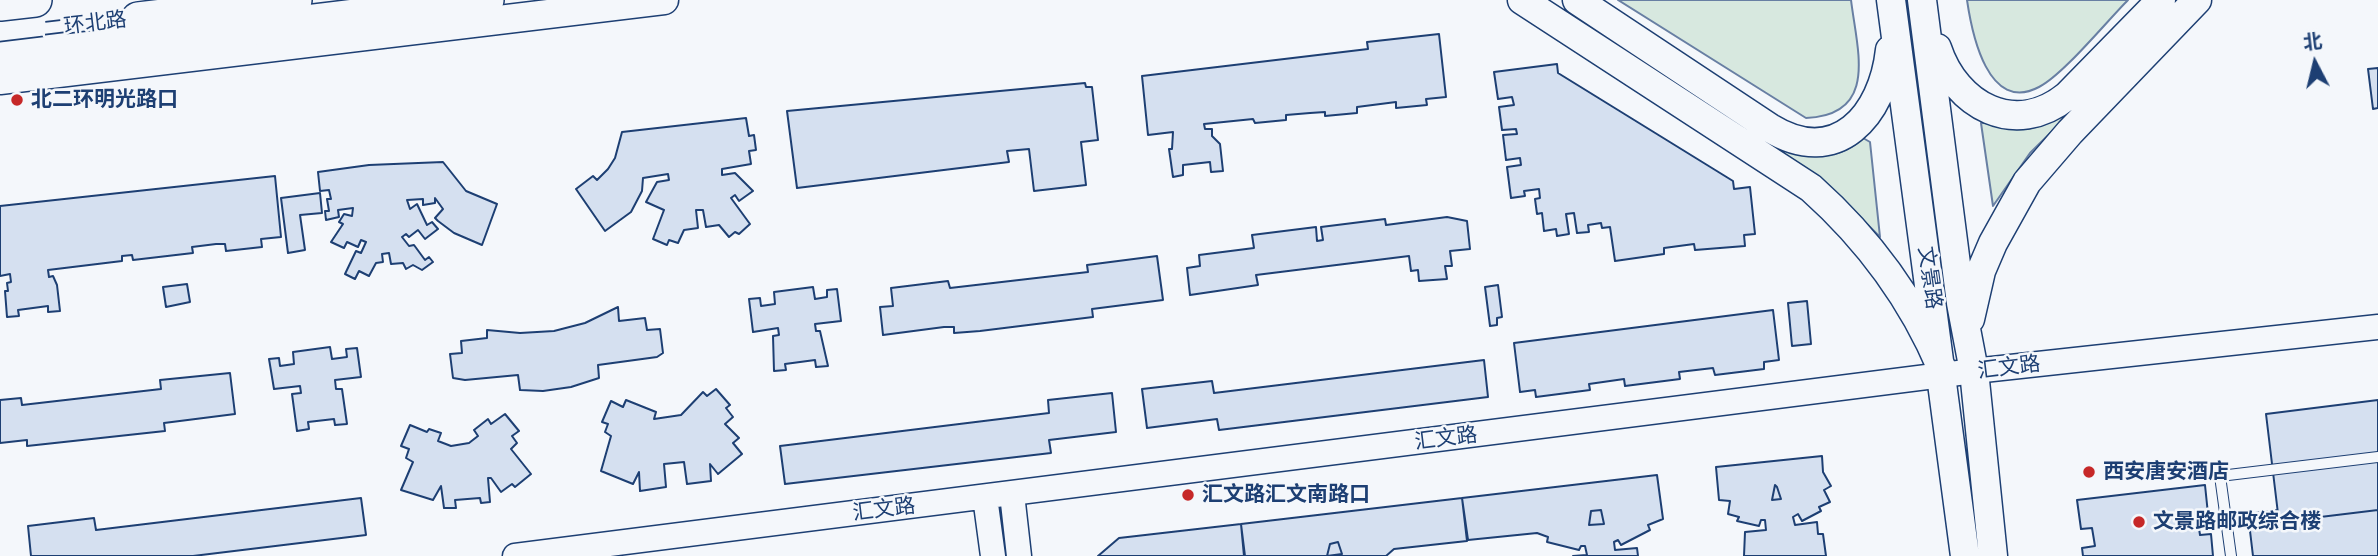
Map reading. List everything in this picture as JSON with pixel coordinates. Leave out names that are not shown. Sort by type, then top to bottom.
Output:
[{"type":"highway","name":"二环北路","points":[[0,4],[35,0]]},
{"type":"highway","name":"二环北路","points":[[0,36],[295,0]]},
{"type":"highway","points":[[0,59],[487,0]]},
{"type":"highway","points":[[126,43],[230,8]]},
{"type":"main road","points":[[0,80],[664,0]]},
{"type":"main road","points":[[1522,0],[1811,188],[1843,218],[1895,282],[1929,339],[1942,373]]},
{"type":"main road","points":[[1577,0],[1585,8],[1785,137],[1801,143],[1817,143],[1848,134],[1874,105],[1883,87],[1892,37],[1891,1]]},
{"type":"main road","points":[[1923,5],[1948,76],[1959,90],[1994,111],[2021,115],[2045,111],[2067,96],[2161,0]]},
{"type":"main road","points":[[1967,332],[1989,252],[2027,182],[2070,132],[2197,0]]},
{"type":"main road","name":"文景路","points":[[1891,1],[1965,556]]},
{"type":"main road","name":"文景路","points":[[1923,5],[1974,371],[1993,556]]},
{"type":"street","name":"汇文路","points":[[515,556],[1942,373],[2378,327]]},
{"type":"street","points":[[1012,494],[1019,556]]},
{"type":"street","points":[[985,497],[993,556]]},
{"type":"lane","points":[[2231,556],[2220,477],[2378,457]]},
{"type":"shaded area","points":[[1618,0],[1851,0],[1859,59],[1854,93],[1845,105],[1829,114],[1806,118]]},
{"type":"shaded area","points":[[1967,0],[2128,0],[2049,81],[2021,92],[2007,90],[1995,80],[1986,66],[1973,32]]},
{"type":"shaded area","points":[[2085,99],[2030,153],[1993,206],[1981,123],[2014,129],[2043,125]]},
{"type":"shaded area","points":[[1863,138],[1870,142],[1880,237],[1829,186],[1765,141],[1803,154],[1828,155],[1852,147]]},
{"type":"building","points":[[1439,34],[1446,97],[1426,99],[1427,105],[1396,108],[1396,102],[1357,107],[1357,113],[1325,116],[1325,112],[1310,113],[1286,115],[1286,120],[1255,123],[1253,119],[1204,124],[1205,129],[1212,129],[1212,136],[1220,144],[1223,171],[1211,172],[1210,162],[1183,165],[1183,175],[1173,177],[1169,149],[1172,149],[1173,132],[1148,135],[1142,76],[1368,49],[1367,42]]},
{"type":"building","points":[[1557,64],[1558,73],[1733,181],[1734,189],[1750,187],[1755,234],[1744,235],[1745,246],[1695,250],[1694,244],[1664,248],[1664,254],[1615,261],[1610,227],[1602,228],[1601,223],[1588,225],[1589,232],[1577,233],[1574,213],[1566,214],[1569,234],[1557,236],[1556,229],[1544,231],[1542,213],[1537,214],[1535,199],[1540,198],[1539,189],[1524,191],[1525,196],[1511,198],[1507,167],[1521,165],[1520,158],[1506,160],[1503,135],[1517,134],[1516,129],[1502,130],[1499,107],[1514,105],[1512,97],[1498,99],[1494,72]]},
{"type":"building","points":[[2378,68],[2378,108],[2373,109],[2368,69]]},
{"type":"building","points":[[1085,83],[1086,87],[1092,87],[1098,140],[1081,142],[1086,185],[1034,191],[1029,149],[1007,151],[1009,162],[797,188],[787,111]]},
{"type":"building","points":[[746,118],[749,136],[754,135],[756,150],[749,151],[751,164],[722,169],[722,175],[735,173],[753,191],[739,201],[735,195],[731,198],[750,224],[739,234],[735,232],[729,237],[719,225],[706,227],[703,210],[696,210],[698,228],[684,230],[678,243],[669,240],[667,245],[653,239],[664,210],[646,202],[657,182],[669,180],[668,174],[643,178],[642,191],[631,212],[605,231],[576,189],[593,176],[597,180],[608,169],[615,158],[622,132]]},
{"type":"building","points":[[443,162],[466,191],[497,204],[482,245],[454,233],[435,218],[443,209],[435,198],[435,203],[423,205],[423,199],[407,200],[410,209],[417,204],[427,225],[432,222],[438,229],[425,239],[418,230],[409,237],[406,234],[402,237],[409,246],[414,245],[425,260],[429,257],[433,262],[422,270],[413,265],[406,269],[403,263],[391,264],[389,253],[382,254],[383,262],[376,263],[369,276],[359,271],[355,279],[345,274],[356,251],[361,253],[366,242],[361,240],[358,247],[347,242],[344,248],[331,242],[343,224],[339,222],[344,214],[352,216],[353,208],[338,210],[339,217],[326,220],[325,211],[329,211],[327,199],[331,199],[329,190],[320,191],[318,172],[369,165]]},
{"type":"building","points":[[275,176],[281,237],[261,239],[262,247],[226,251],[225,244],[216,244],[192,247],[193,253],[133,260],[132,255],[122,256],[122,261],[48,270],[49,277],[53,276],[57,285],[60,311],[48,312],[48,306],[18,310],[19,316],[7,317],[5,291],[8,291],[7,283],[11,282],[10,274],[0,276],[0,206]]},
{"type":"building","points":[[320,193],[322,213],[300,215],[305,250],[288,253],[281,198]]},
{"type":"building","points":[[1447,217],[1467,221],[1470,249],[1450,251],[1452,266],[1445,266],[1447,279],[1419,281],[1418,270],[1411,271],[1409,256],[1256,275],[1258,285],[1190,295],[1187,268],[1200,266],[1199,255],[1254,248],[1252,235],[1316,227],[1317,241],[1323,240],[1321,227],[1385,219],[1386,225]]},
{"type":"building","points":[[1157,256],[1163,300],[1092,309],[1093,317],[980,331],[954,333],[954,327],[944,327],[883,335],[880,307],[893,306],[891,288],[948,281],[950,288],[1088,272],[1087,265]]},
{"type":"building","points":[[187,284],[190,302],[166,307],[163,287]]},
{"type":"building","points":[[1498,285],[1502,317],[1497,318],[1497,325],[1490,326],[1485,287]]},
{"type":"building","points":[[813,287],[815,299],[827,297],[827,290],[837,289],[841,321],[815,324],[816,331],[820,331],[828,366],[816,367],[815,360],[785,364],[786,370],[774,371],[773,336],[779,335],[778,328],[753,332],[749,299],[760,298],[761,306],[775,304],[774,292]]},
{"type":"building","points":[[1807,301],[1811,344],[1792,346],[1788,303]]},
{"type":"building","points":[[618,307],[619,321],[645,318],[647,330],[660,329],[663,353],[657,357],[598,365],[599,378],[571,387],[543,391],[520,390],[518,375],[465,380],[453,378],[450,354],[462,353],[461,341],[487,338],[487,330],[520,333],[554,331],[585,323]]},
{"type":"building","points":[[1773,310],[1779,360],[1764,362],[1764,369],[1715,375],[1713,368],[1679,372],[1680,379],[1625,386],[1624,379],[1589,384],[1590,390],[1536,397],[1535,390],[1520,392],[1514,343]]},
{"type":"building","points":[[330,347],[332,359],[347,357],[346,349],[357,348],[361,377],[335,380],[336,389],[342,389],[347,424],[335,425],[334,419],[308,422],[309,429],[297,431],[292,394],[301,393],[300,386],[274,389],[269,359],[279,358],[280,366],[294,364],[293,352]]},
{"type":"building","points":[[1484,360],[1488,397],[1219,430],[1217,419],[1147,428],[1142,389],[1212,381],[1214,393]]},
{"type":"building","points":[[230,373],[235,414],[164,423],[165,431],[27,446],[27,440],[0,443],[0,400],[21,398],[22,405],[161,389],[160,380]]},
{"type":"building","points":[[716,389],[730,405],[726,408],[733,417],[725,424],[739,438],[733,443],[742,454],[718,474],[710,464],[711,481],[687,484],[684,462],[664,464],[666,487],[640,491],[639,472],[633,484],[601,471],[611,436],[605,432],[608,424],[602,422],[611,401],[623,407],[626,400],[656,412],[654,419],[681,415],[703,392],[707,396]]},
{"type":"building","points":[[1112,393],[1116,432],[1049,440],[1051,453],[785,484],[780,446],[1049,413],[1048,400]]},
{"type":"building","points":[[2378,400],[2378,510],[2279,522],[2266,414]]},
{"type":"building","points":[[505,414],[519,431],[512,436],[517,443],[511,449],[531,474],[515,487],[512,484],[501,492],[491,478],[488,478],[490,502],[481,503],[480,498],[455,500],[456,508],[444,508],[441,486],[433,500],[401,490],[413,462],[406,458],[409,449],[401,446],[410,425],[427,432],[429,429],[441,433],[438,441],[451,446],[469,443],[478,436],[474,430],[488,419],[491,424]]},
{"type":"building","points":[[1822,456],[1823,472],[1831,486],[1824,490],[1830,502],[1819,507],[1821,511],[1802,521],[1798,514],[1793,517],[1795,525],[1817,522],[1818,534],[1823,534],[1826,556],[1744,556],[1745,532],[1766,530],[1765,520],[1761,520],[1759,526],[1737,521],[1739,517],[1728,514],[1730,501],[1719,500],[1716,467]],"holes":[[[1775,485],[1781,499],[1772,500]]]},
{"type":"building","points":[[1657,475],[1663,519],[1648,525],[1650,530],[1621,545],[1618,540],[1614,542],[1615,550],[1637,548],[1638,556],[1573,556],[1587,555],[1585,546],[1581,546],[1579,550],[1547,542],[1548,537],[1537,533],[1468,540],[1462,498]],"holes":[[[1601,510],[1604,524],[1589,525],[1591,511]]]},
{"type":"building","points":[[1775,485],[1781,499],[1772,500]]},
{"type":"building","name":"文景路邮政综合楼","points":[[2205,485],[2208,514],[2197,515],[2200,535],[2211,534],[2213,556],[2083,556],[2082,548],[2095,546],[2092,528],[2081,529],[2077,500]]},
{"type":"building","points":[[361,498],[366,535],[193,556],[31,556],[28,526],[94,518],[96,530]]},
{"type":"building","points":[[1462,498],[1467,541],[1394,549],[1386,556],[1327,556],[1245,556],[1241,524]],"holes":[[[1338,542],[1342,554],[1327,556],[1330,544]]]},
{"type":"building","points":[[1601,510],[1604,524],[1589,525],[1591,511]]},
{"type":"building","points":[[2277,510],[2279,522],[2378,510],[2378,556],[2253,556],[2248,514]]},
{"type":"building","points":[[1241,524],[1244,556],[1098,556],[1119,538]]},
{"type":"building","points":[[1338,542],[1342,554],[1327,556],[1330,544]]},
{"type":"place","name":"北二环明光路口","points":[[17,100]]},
{"type":"place","name":"西安唐安酒店","points":[[2089,472]]},
{"type":"place","name":"汇文路汇文南路口","points":[[1188,495]]},
{"type":"place","name":"文景路邮政综合楼","points":[[2139,522]]}]
